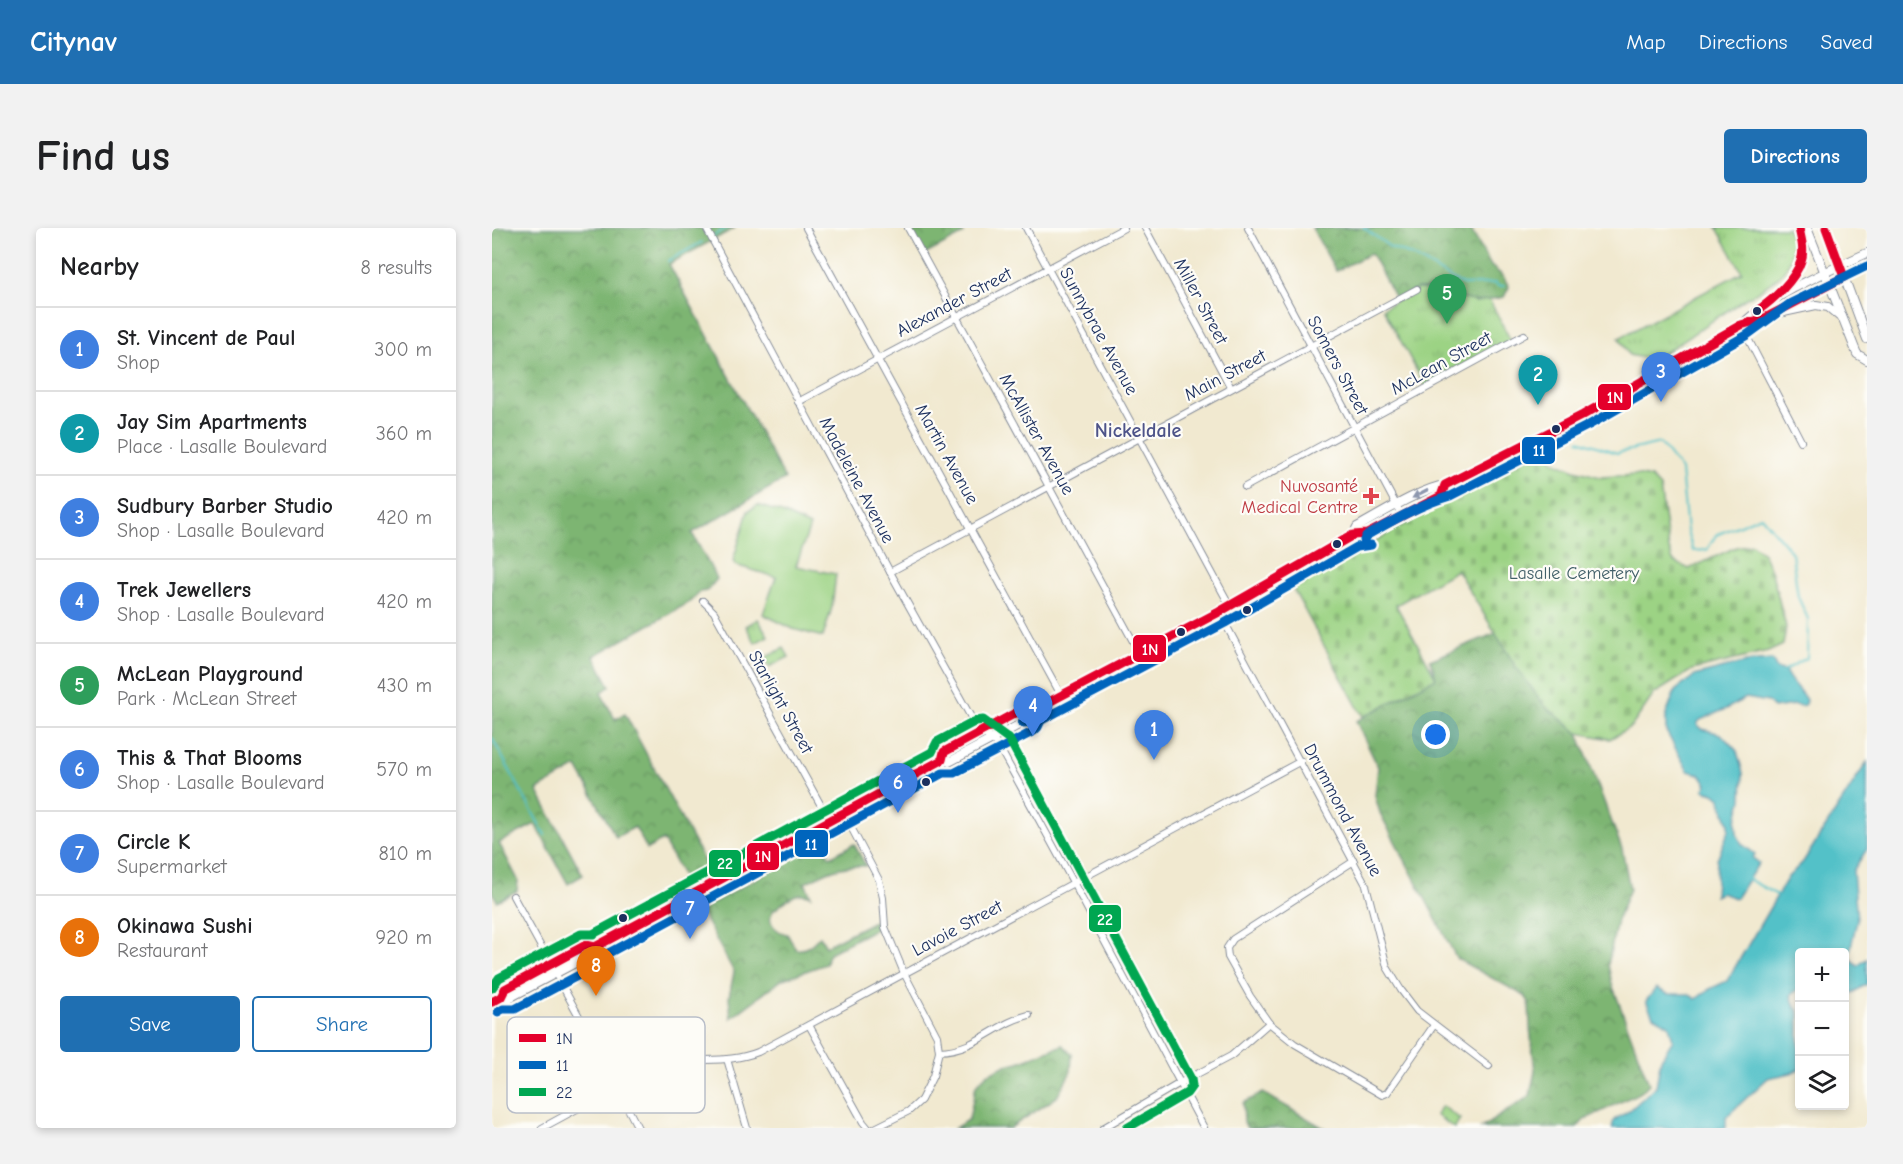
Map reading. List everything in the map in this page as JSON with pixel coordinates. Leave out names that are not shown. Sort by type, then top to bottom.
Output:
[{"type":"main road","points":[[1770,303],[1794,276],[1801,262],[1803,248],[1799,228]]},
{"type":"main road","points":[[1807,228],[1857,354],[1867,360]]},
{"type":"main road","points":[[1826,228],[1867,339]]},
{"type":"main road","points":[[1353,535],[1357,527],[1435,486],[1445,485],[1582,416],[1741,325],[1761,308],[1867,253]]},
{"type":"main road","points":[[1772,315],[1867,264]]},
{"type":"main road","points":[[1741,325],[1816,305],[1828,307],[1841,318]]},
{"type":"main road","points":[[942,760],[944,752],[1021,710],[1032,711],[1230,606],[1353,535],[1367,534],[1441,496],[1445,485]]},
{"type":"main road","points":[[492,1002],[501,998],[510,998],[590,955],[595,947],[942,760],[950,762],[991,740],[1028,720],[1032,711]]},
{"type":"main road","points":[[501,998],[505,989],[550,963],[586,945],[595,947]]},
{"type":"street","name":"Madeleine Avenue","points":[[706,228],[890,572],[977,728],[998,745],[1204,1128]]},
{"type":"street","name":"Martin Avenue","points":[[806,228],[1061,695]]},
{"type":"street","name":"McAllister Avenue","points":[[908,228],[1140,654]]},
{"type":"street","name":"Sunnybrae Avenue","points":[[1026,228],[1230,606]]},
{"type":"street","name":"Alexander Street","points":[[798,402],[1124,228]]},
{"type":"street","name":"Miller Street","points":[[1145,228],[1231,388]]},
{"type":"street","name":"Somers Street","points":[[1248,228],[1402,516]]},
{"type":"street","name":"Main Street","points":[[890,572],[1417,289]]},
{"type":"street","points":[[1741,325],[1801,441]]},
{"type":"street","name":"McLean Street","points":[[1245,487],[1524,335]]},
{"type":"street","name":"Starlight Street","points":[[703,601],[714,612],[829,820]]},
{"type":"street","name":"Drummond Avenue","points":[[1219,612],[1366,885],[1387,967],[1417,1011],[1489,1066]]},
{"type":"street","name":"Lavoie Street","points":[[705,1059],[737,1059],[758,1052],[1300,761]]},
{"type":"street","points":[[843,812],[879,879],[885,927],[904,973],[937,1036],[939,1051],[933,1076],[921,1100],[909,1111],[875,1128]]},
{"type":"street","points":[[1354,861],[1233,939],[1227,948],[1228,957],[1250,996],[1269,1023],[1294,1044],[1382,1095],[1387,1093],[1434,1025]]},
{"type":"street","points":[[513,896],[580,1017]]},
{"type":"street","points":[[939,1051],[967,1046],[1018,1018],[1029,1015]]},
{"type":"street","points":[[1103,1128],[1231,1056],[1269,1023]]},
{"type":"street","points":[[809,1025],[868,1128]]},
{"type":"street","points":[[727,1059],[747,1128]]},
{"type":"street","name":"Lavoie Street","points":[[542,1128],[569,1113]]},
{"type":"street","points":[[631,1113],[639,1128]]},
{"type":"green space","points":[[492,228],[735,228],[669,264],[785,479],[692,533],[717,579],[707,591],[699,592],[692,601],[594,656],[610,686],[601,693],[615,719],[625,714],[711,874],[688,886],[663,840],[647,849],[635,827],[616,837],[577,767],[537,790],[583,875],[568,884],[535,824],[499,843],[518,880],[517,891],[497,901],[492,892]]},
{"type":"green space","points":[[909,228],[961,228],[964,234],[924,255]]},
{"type":"green space","points":[[1312,228],[1470,228],[1491,266],[1503,276],[1509,287],[1504,297],[1476,302],[1430,289],[1417,289],[1396,300],[1371,253],[1336,271]]},
{"type":"green space","points":[[1717,228],[1788,228],[1792,248],[1789,263],[1772,282],[1653,360],[1629,355],[1619,338],[1742,272]]},
{"type":"green space","points":[[1417,289],[1471,300],[1489,299],[1511,341],[1426,388],[1383,308]]},
{"type":"green space","name":"Lasalle Cemetery","points":[[1546,446],[1553,461],[1575,470],[1600,477],[1637,475],[1651,478],[1660,487],[1669,549],[1673,561],[1689,569],[1736,547],[1752,544],[1763,553],[1772,573],[1786,627],[1783,645],[1768,652],[1692,670],[1654,694],[1632,726],[1610,739],[1578,733],[1545,706],[1516,667],[1457,570],[1396,605],[1436,678],[1363,717],[1292,587]]},
{"type":"green space","points":[[758,505],[810,526],[796,566],[836,574],[832,607],[823,637],[793,629],[763,614],[776,577],[735,565],[733,561],[748,511]]},
{"type":"green space","points":[[758,619],[768,636],[755,643],[746,626]]},
{"type":"green space","points":[[1496,633],[1545,706],[1578,733],[1622,849],[1630,889],[1617,920],[1608,965],[1612,984],[1649,1084],[1641,1092],[1584,1120],[1577,1128],[1481,1128],[1530,1096],[1535,1071],[1529,1002],[1525,996],[1457,959],[1380,813],[1375,796],[1378,767],[1356,721],[1436,678],[1430,660]]},
{"type":"green space","points":[[784,648],[789,657],[769,667],[764,658]]},
{"type":"green space","points":[[821,842],[830,857],[854,844],[866,866],[834,870],[805,883],[811,896],[796,895],[773,911],[770,919],[773,926],[787,934],[796,949],[810,946],[820,936],[826,946],[878,919],[879,927],[831,952],[826,964],[783,979],[731,1018],[729,997],[734,972],[700,910]]},
{"type":"green space","points":[[1063,1045],[1072,1054],[1071,1071],[1057,1097],[1010,1128],[955,1128],[969,1119],[976,1085],[987,1074]]},
{"type":"green space","points":[[1263,1093],[1324,1128],[1247,1128],[1244,1122],[1243,1103]]},
{"type":"green space","points":[[1442,1106],[1460,1119],[1454,1128],[1436,1115]]},
{"type":"water","points":[[1772,660],[1777,669],[1785,670],[1806,700],[1805,704],[1773,708],[1768,702],[1746,698],[1700,720],[1697,724],[1702,729],[1721,734],[1737,751],[1743,773],[1742,800],[1736,821],[1737,834],[1742,844],[1755,854],[1753,858],[1759,863],[1736,898],[1721,893],[1715,896],[1717,859],[1729,830],[1729,824],[1720,798],[1704,790],[1707,784],[1700,774],[1688,771],[1666,731],[1666,715],[1675,691],[1694,676],[1747,662]]},
{"type":"water","points":[[1867,762],[1867,849],[1853,871],[1857,920],[1849,956],[1849,948],[1795,948],[1795,992],[1791,995],[1795,1007],[1795,1071],[1768,1078],[1726,1117],[1726,1128],[1612,1128],[1614,1120],[1629,1111],[1656,1086],[1661,1059],[1673,1040],[1669,1025],[1653,1016],[1646,1001],[1656,988],[1668,994],[1689,994],[1696,999],[1727,981],[1788,877],[1803,862]]},
{"type":"water","points":[[1849,956],[1857,966],[1867,959],[1867,984],[1849,994]]},
{"type":"waterway","points":[[713,236],[727,228]]},
{"type":"waterway","points":[[1364,228],[1390,247],[1413,256],[1455,281],[1466,285],[1495,283],[1498,286],[1504,286]]},
{"type":"waterway","points":[[668,261],[702,242]]},
{"type":"waterway","points":[[1579,440],[1617,453],[1660,443],[1681,470],[1687,531],[1693,551],[1707,550],[1716,535],[1761,516],[1792,553],[1798,597],[1808,619],[1807,658],[1785,670]]},
{"type":"waterway","points":[[492,738],[545,835]]},
{"type":"waterway","points":[[1748,879],[1777,895]]},
{"type":"transit line","name":"1N","points":[[1757,311],[1783,289],[1798,268],[1803,253],[1799,228]]},
{"type":"transit line","name":"1N","points":[[492,1002],[501,997],[505,989],[586,945],[595,947],[942,760],[944,752],[1021,710],[1032,711],[1219,612],[1353,535],[1367,534],[1441,496],[1445,485],[1583,415],[1741,325],[1765,318],[1844,277],[1826,228]]},
{"type":"transit line","name":"11","points":[[1364,540],[1366,536],[1407,513],[1450,496],[1589,425],[1747,335],[1791,303],[1867,266]]},
{"type":"transit line","name":"11","points":[[1022,723],[1038,722],[1225,623],[1357,547],[1371,545]]},
{"type":"transit line","name":"11","points":[[498,1012],[503,1009],[515,1009],[596,966],[603,956],[943,773],[954,773],[1034,731],[1043,716]]},
{"type":"transit line","name":"22","points":[[492,988],[499,978],[581,934],[593,934],[932,752],[937,742],[976,721],[983,720],[1009,739],[1191,1079],[1192,1086],[1187,1093],[1127,1128]]},
{"type":"place","name":"McLean Playground","points":[[1447,324]]},
{"type":"place","name":"Sudbury Barber Studio","points":[[1661,402]]},
{"type":"place","name":"Jay Sim Apartments","points":[[1538,405]]},
{"type":"place","name":"Nuvosanté Medical Centre","points":[[1371,496]]},
{"type":"place","name":"Trek Jewellers","points":[[1033,736]]},
{"type":"place","name":"St. Vincent de Paul","points":[[1154,760]]},
{"type":"place","name":"This & That Blooms","points":[[898,813]]},
{"type":"place","name":"Circle K","points":[[690,939]]},
{"type":"place","name":"Okinawa Sushi","points":[[596,996]]},
{"type":"district","name":"Nickeldale","points":[[1138,430]]}]
